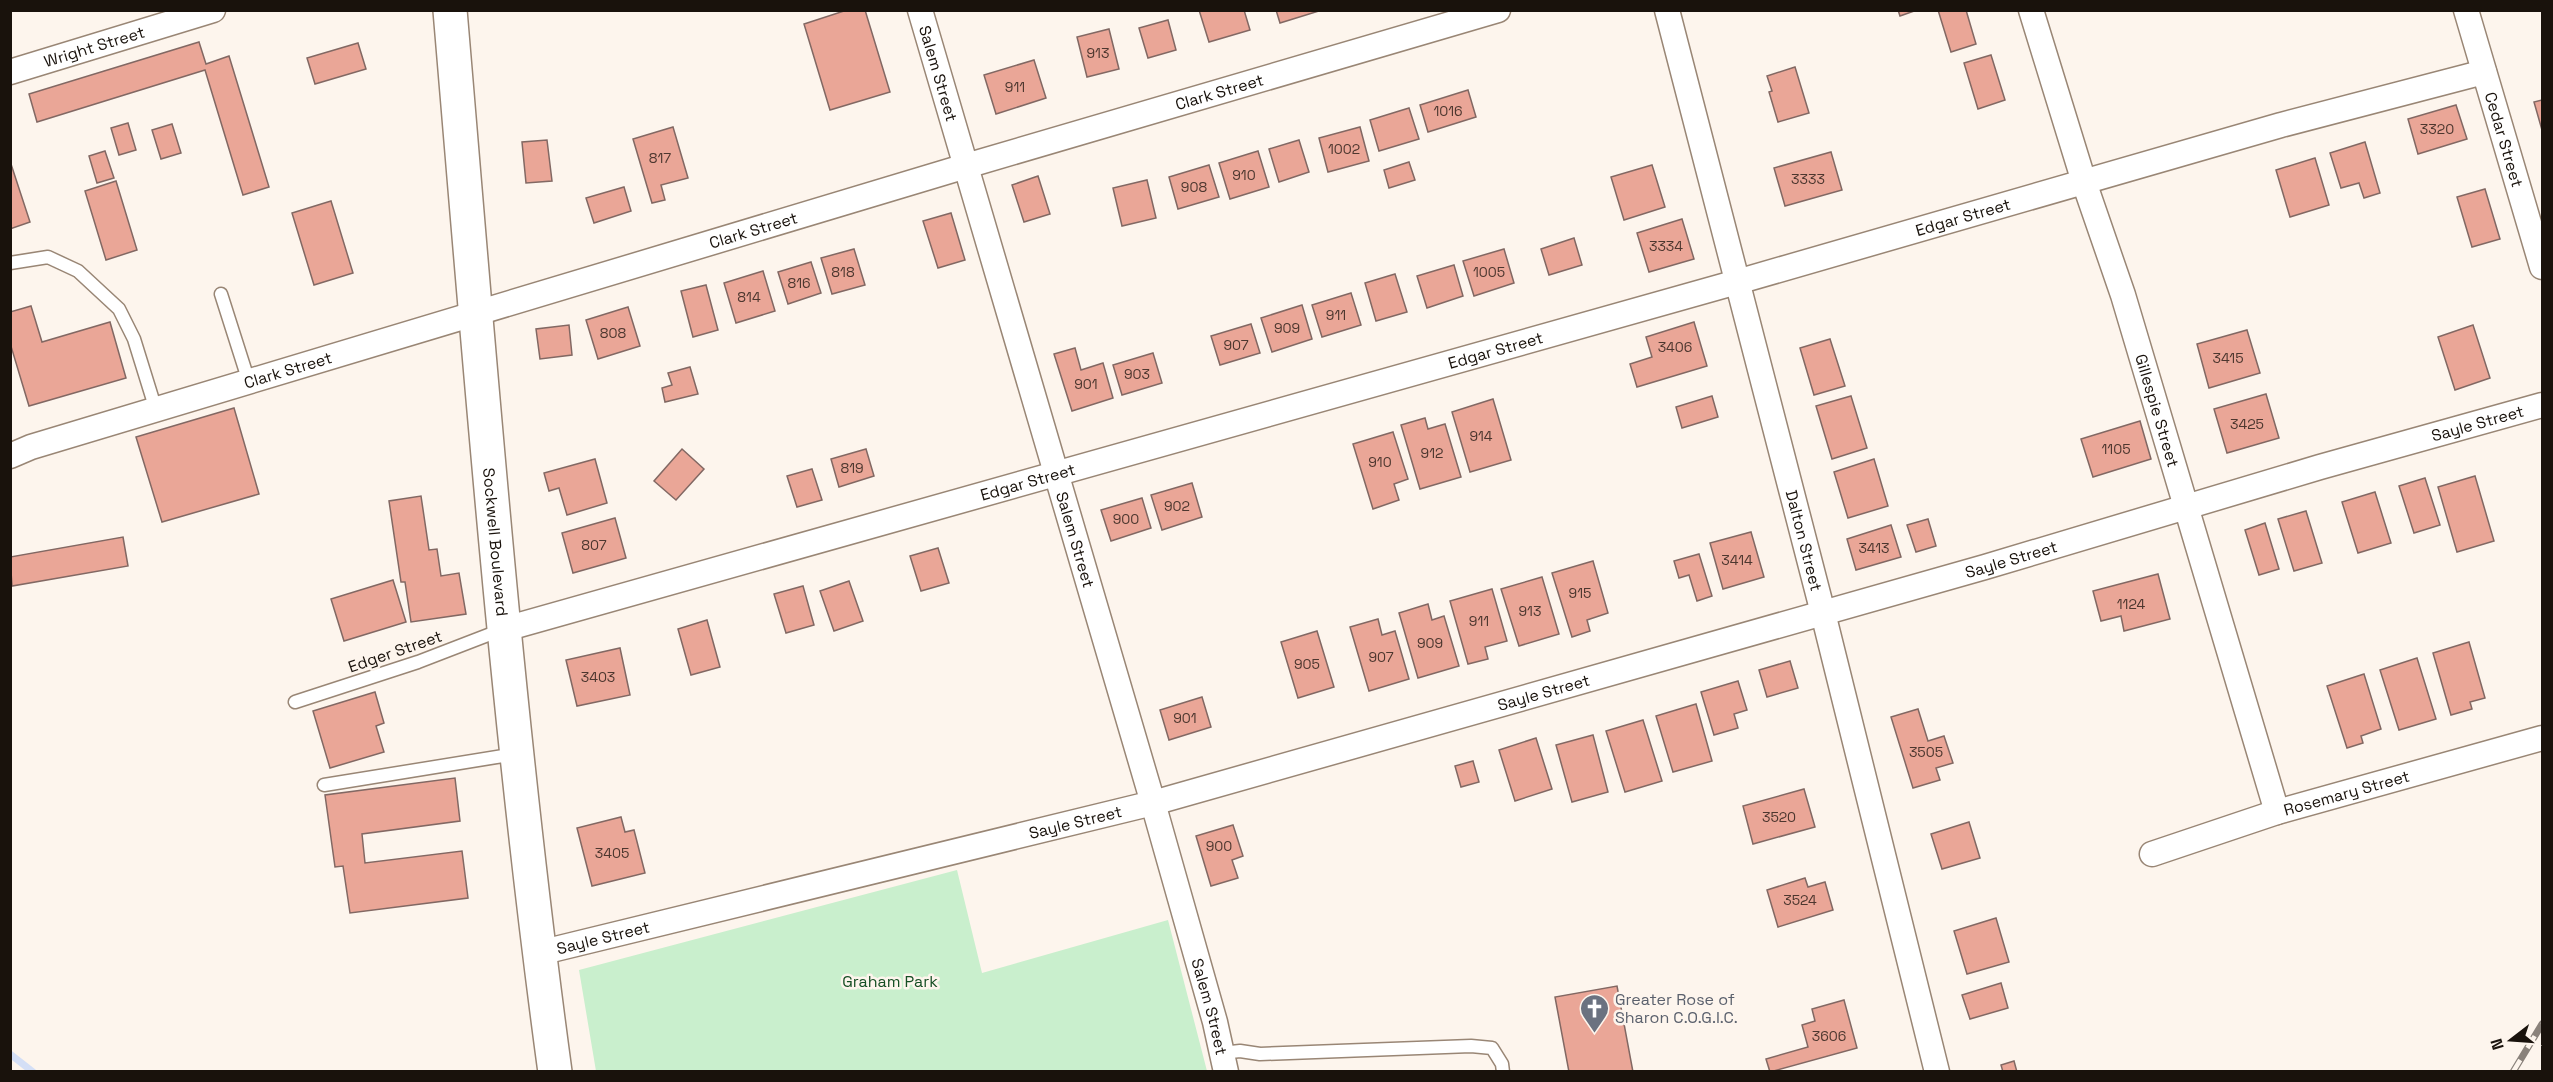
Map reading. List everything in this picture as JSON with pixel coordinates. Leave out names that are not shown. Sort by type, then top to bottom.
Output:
[{"type":"main road","name":"Sockwell Boulevard","points":[[450,10],[505,628],[539,953],[555,1071]]},
{"type":"street","name":"Wright Street","points":[[10,72],[213,10]]},
{"type":"street","name":"Salem Street","points":[[920,10],[1153,803],[1224,1062]]},
{"type":"street","name":"Clark Street","points":[[10,456],[31,447],[966,166],[1498,10]]},
{"type":"street","name":"Dalton Street","points":[[1667,10],[1937,1071]]},
{"type":"street","name":"Gillespie Street","points":[[2031,10],[2084,182],[2123,295],[2277,812]]},
{"type":"street","name":"Cedar Street","points":[[2466,10],[2542,267]]},
{"type":"street","name":"Edgar Street","points":[[505,628],[1737,282],[2281,125],[2484,72]]},
{"type":"street","name":"Sayle Street","points":[[539,953],[1153,803],[1822,614],[2542,405]]},
{"type":"street","name":"Rosemary Street","points":[[2152,854],[2277,812],[2542,738]]},
{"type":"lane","points":[[10,263],[48,257],[78,271],[119,309],[134,339],[156,410]]},
{"type":"lane","points":[[221,294],[249,382]]},
{"type":"lane","name":"Edger Street","points":[[295,702],[418,662],[505,628]]},
{"type":"lane","points":[[324,785],[518,754]]},
{"type":"lane","points":[[1224,1062],[1240,1051],[1260,1054],[1471,1046],[1492,1048],[1502,1064],[1503,1071]]},
{"type":"green space","name":"Graham Park","points":[[957,870],[982,973],[1168,920],[1207,1071],[596,1071],[579,970]]},
{"type":"building","points":[[847,10],[865,10],[890,92],[830,110],[804,24]]},
{"type":"building","points":[[1199,10],[1244,10],[1250,30],[1209,42]]},
{"type":"building","points":[[1276,10],[1319,10],[1319,11],[1280,23]]},
{"type":"building","points":[[1898,10],[1917,10],[1900,16]]},
{"type":"building","points":[[1938,10],[1966,10],[1976,44],[1951,52]]},
{"type":"building","points":[[1168,20],[1176,50],[1148,58],[1139,28]]},
{"type":"building","points":[[1109,29],[1119,69],[1087,77],[1077,37]]},
{"type":"building","points":[[199,42],[206,64],[229,56],[269,187],[243,195],[205,70],[37,122],[29,94]]},
{"type":"building","points":[[358,43],[366,69],[315,84],[307,58]]},
{"type":"building","points":[[1991,55],[2005,100],[1978,109],[1964,63]]},
{"type":"building","points":[[1034,60],[1046,98],[996,114],[984,75]]},
{"type":"building","points":[[1795,67],[1809,113],[1778,122],[1767,76]]},
{"type":"building","points":[[1468,90],[1476,117],[1428,132],[1420,105]]},
{"type":"building","points":[[2542,100],[2542,130],[2534,102]]},
{"type":"building","points":[[2456,105],[2467,139],[2418,154],[2408,119]]},
{"type":"building","points":[[1409,108],[1419,139],[1379,151],[1370,120]]},
{"type":"building","points":[[128,123],[136,150],[119,155],[111,128]]},
{"type":"building","points":[[172,124],[181,153],[161,159],[152,130]]},
{"type":"building","points":[[673,127],[688,178],[661,185],[665,200],[652,203],[633,139]]},
{"type":"building","points":[[1360,127],[1369,161],[1328,172],[1319,138]]},
{"type":"building","points":[[547,140],[552,181],[526,183],[522,142]]},
{"type":"building","points":[[1299,140],[1309,172],[1279,182],[1269,149]]},
{"type":"building","points":[[2365,142],[2380,193],[2364,198],[2359,183],[2341,188],[2330,153]]},
{"type":"building","points":[[105,151],[114,178],[97,183],[89,156]]},
{"type":"building","points":[[1258,151],[1269,187],[1230,199],[1219,163]]},
{"type":"building","points":[[1831,152],[1842,190],[1785,206],[1774,168]]},
{"type":"building","points":[[2315,158],[2329,205],[2290,217],[2276,170]]},
{"type":"building","points":[[10,161],[30,222],[10,229]]},
{"type":"building","points":[[1409,162],[1415,180],[1389,188],[1384,170]]},
{"type":"building","points":[[1209,165],[1219,197],[1178,209],[1169,177]]},
{"type":"building","points":[[1652,165],[1665,207],[1624,220],[1611,177]]},
{"type":"building","points":[[1038,176],[1050,214],[1024,222],[1012,185]]},
{"type":"building","points":[[1147,180],[1156,218],[1122,226],[1113,188]]},
{"type":"building","points":[[116,181],[137,250],[106,260],[85,191]]},
{"type":"building","points":[[624,187],[631,211],[594,223],[586,198]]},
{"type":"building","points":[[2485,189],[2500,239],[2472,247],[2457,197]]},
{"type":"building","points":[[331,201],[353,273],[314,285],[292,213]]},
{"type":"building","points":[[951,213],[965,260],[938,268],[923,221]]},
{"type":"building","points":[[1682,219],[1694,259],[1649,272],[1637,233]]},
{"type":"building","points":[[1574,238],[1582,265],[1549,275],[1541,249]]},
{"type":"building","points":[[854,249],[865,285],[832,294],[821,258]]},
{"type":"building","points":[[1504,249],[1514,283],[1474,296],[1463,261]]},
{"type":"building","points":[[811,262],[821,293],[788,304],[778,272]]},
{"type":"building","points":[[1454,265],[1463,296],[1427,308],[1417,276]]},
{"type":"building","points":[[763,271],[775,311],[736,323],[724,283]]},
{"type":"building","points":[[1395,274],[1407,312],[1376,321],[1365,283]]},
{"type":"building","points":[[706,285],[718,330],[693,337],[681,291]]},
{"type":"building","points":[[1351,293],[1361,325],[1322,337],[1312,305]]},
{"type":"building","points":[[1302,305],[1312,339],[1272,352],[1261,318]]},
{"type":"building","points":[[31,306],[42,342],[110,322],[126,378],[29,406],[10,343],[10,312]]},
{"type":"building","points":[[628,307],[640,346],[598,359],[586,320]]},
{"type":"building","points":[[1694,322],[1707,366],[1637,387],[1630,364],[1652,357],[1646,337]]},
{"type":"building","points":[[1251,324],[1260,353],[1220,365],[1211,336]]},
{"type":"building","points":[[569,325],[572,355],[540,359],[536,329]]},
{"type":"building","points":[[2473,325],[2490,378],[2455,390],[2438,337]]},
{"type":"building","points":[[2247,330],[2260,373],[2209,388],[2197,344]]},
{"type":"building","points":[[1830,339],[1845,386],[1814,395],[1800,348]]},
{"type":"building","points":[[1075,348],[1081,370],[1103,363],[1113,398],[1072,411],[1054,354]]},
{"type":"building","points":[[1153,353],[1162,383],[1122,395],[1113,365]]},
{"type":"building","points":[[690,367],[698,394],[665,402],[662,388],[672,385],[668,373]]},
{"type":"building","points":[[2266,394],[2279,438],[2227,453],[2214,409]]},
{"type":"building","points":[[1712,396],[1718,417],[1682,428],[1676,407]]},
{"type":"building","points":[[1851,396],[1867,448],[1832,459],[1816,406]]},
{"type":"building","points":[[1493,399],[1511,460],[1470,472],[1452,412]]},
{"type":"building","points":[[234,408],[259,494],[162,522],[136,437]]},
{"type":"building","points":[[1425,418],[1428,429],[1445,424],[1461,477],[1420,489],[1401,425]]},
{"type":"building","points":[[2140,421],[2151,459],[2093,477],[2081,439]]},
{"type":"building","points":[[1393,432],[1408,479],[1394,484],[1399,500],[1373,509],[1353,444]]},
{"type":"building","points":[[682,449],[704,469],[676,500],[654,481]]},
{"type":"building","points":[[866,449],[874,476],[839,487],[831,459]]},
{"type":"building","points":[[595,459],[607,503],[567,515],[559,488],[549,491],[544,473]]},
{"type":"building","points":[[1874,459],[1888,506],[1848,518],[1834,472]]},
{"type":"building","points":[[812,469],[822,500],[797,507],[787,476]]},
{"type":"building","points":[[2475,476],[2494,541],[2457,552],[2438,487]]},
{"type":"building","points":[[2425,478],[2440,525],[2414,533],[2399,486]]},
{"type":"building","points":[[1192,483],[1202,517],[1162,530],[1151,495]]},
{"type":"building","points":[[2375,492],[2391,543],[2358,553],[2342,502]]},
{"type":"building","points":[[421,496],[429,550],[437,549],[441,576],[459,573],[466,614],[411,622],[405,582],[401,582],[389,501]]},
{"type":"building","points":[[1142,498],[1151,528],[1111,541],[1101,510]]},
{"type":"building","points":[[2306,511],[2322,563],[2294,571],[2278,519]]},
{"type":"building","points":[[615,518],[626,558],[573,573],[562,533]]},
{"type":"building","points":[[1928,519],[1936,546],[1916,552],[1907,525]]},
{"type":"building","points":[[2265,523],[2279,569],[2259,575],[2245,530]]},
{"type":"building","points":[[1891,525],[1901,557],[1856,570],[1847,539]]},
{"type":"building","points":[[1751,532],[1764,577],[1723,589],[1710,543]]},
{"type":"building","points":[[123,537],[128,566],[12,586],[10,557]]},
{"type":"building","points":[[938,548],[949,583],[921,591],[910,556]]},
{"type":"building","points":[[1699,554],[1712,596],[1697,601],[1689,575],[1679,578],[1674,561]]},
{"type":"building","points":[[1593,561],[1608,613],[1587,620],[1590,631],[1572,637],[1552,573]]},
{"type":"building","points":[[2158,574],[2170,619],[2124,631],[2121,616],[2101,621],[2093,591]]},
{"type":"building","points":[[1542,577],[1559,634],[1519,646],[1501,589]]},
{"type":"building","points":[[393,580],[406,622],[344,641],[331,599]]},
{"type":"building","points":[[849,581],[863,621],[834,631],[820,591]]},
{"type":"building","points":[[803,586],[814,625],[786,633],[774,594]]},
{"type":"building","points":[[1492,589],[1507,641],[1485,647],[1488,659],[1468,664],[1450,601]]},
{"type":"building","points":[[1428,604],[1432,620],[1444,616],[1459,666],[1418,678],[1399,613]]},
{"type":"building","points":[[1378,619],[1382,635],[1395,631],[1409,679],[1369,691],[1350,627]]},
{"type":"building","points":[[707,620],[720,667],[691,675],[678,629]]},
{"type":"building","points":[[1317,631],[1334,687],[1298,698],[1281,642]]},
{"type":"building","points":[[2469,642],[2485,698],[2470,702],[2472,709],[2451,715],[2433,653]]},
{"type":"building","points":[[620,648],[630,695],[577,706],[566,660]]},
{"type":"building","points":[[2417,658],[2436,719],[2399,730],[2380,670]]},
{"type":"building","points":[[1790,661],[1798,688],[1767,697],[1759,670]]},
{"type":"building","points":[[2364,674],[2381,729],[2361,736],[2363,743],[2347,748],[2327,686]]},
{"type":"building","points":[[1738,681],[1747,710],[1734,714],[1738,728],[1714,735],[1701,692]]},
{"type":"building","points":[[375,692],[384,723],[376,726],[384,752],[330,768],[313,711]]},
{"type":"building","points":[[1202,697],[1211,727],[1169,740],[1160,710]]},
{"type":"building","points":[[1696,704],[1712,761],[1673,772],[1656,716]]},
{"type":"building","points":[[1918,709],[1928,741],[1944,736],[1953,763],[1936,768],[1940,780],[1913,788],[1891,717]]},
{"type":"building","points":[[1643,720],[1662,781],[1625,792],[1606,731]]},
{"type":"building","points":[[1593,735],[1608,792],[1572,802],[1556,745]]},
{"type":"building","points":[[1536,738],[1552,789],[1515,801],[1499,750]]},
{"type":"building","points":[[1473,761],[1479,782],[1461,787],[1455,766]]},
{"type":"building","points":[[455,778],[460,821],[362,834],[365,863],[462,851],[468,898],[350,913],[343,866],[335,867],[325,795]]},
{"type":"building","points":[[1804,789],[1815,827],[1753,844],[1743,806]]},
{"type":"building","points":[[621,817],[625,832],[634,830],[645,873],[592,886],[577,828]]},
{"type":"building","points":[[1969,822],[1980,858],[1942,869],[1931,834]]},
{"type":"building","points":[[1233,825],[1243,856],[1232,860],[1238,878],[1211,886],[1196,836]]},
{"type":"building","points":[[1805,878],[1808,887],[1825,882],[1833,910],[1778,927],[1767,890]]},
{"type":"building","points":[[1996,918],[2009,962],[1967,974],[1954,931]]},
{"type":"building","points":[[2001,983],[2008,1008],[1970,1019],[1962,995]]},
{"type":"building","name":"Greater Rose of Sharon C.O.G.I.C.","points":[[1617,986],[1633,1072],[1569,1072],[1555,997]]},
{"type":"building","points":[[1844,1000],[1857,1048],[1770,1072],[1766,1059],[1808,1047],[1802,1025],[1815,1021],[1812,1009]]},
{"type":"building","points":[[2014,1061],[2017,1072],[2003,1072],[2001,1065]]},
{"type":"waterway","points":[[10,1054],[33,1072]]},
{"type":"railway","points":[[2513,1072],[2542,1024]]},
{"type":"place","name":"Greater Rose of Sharon C.O.G.I.C.","points":[[1594,1034]]}]
